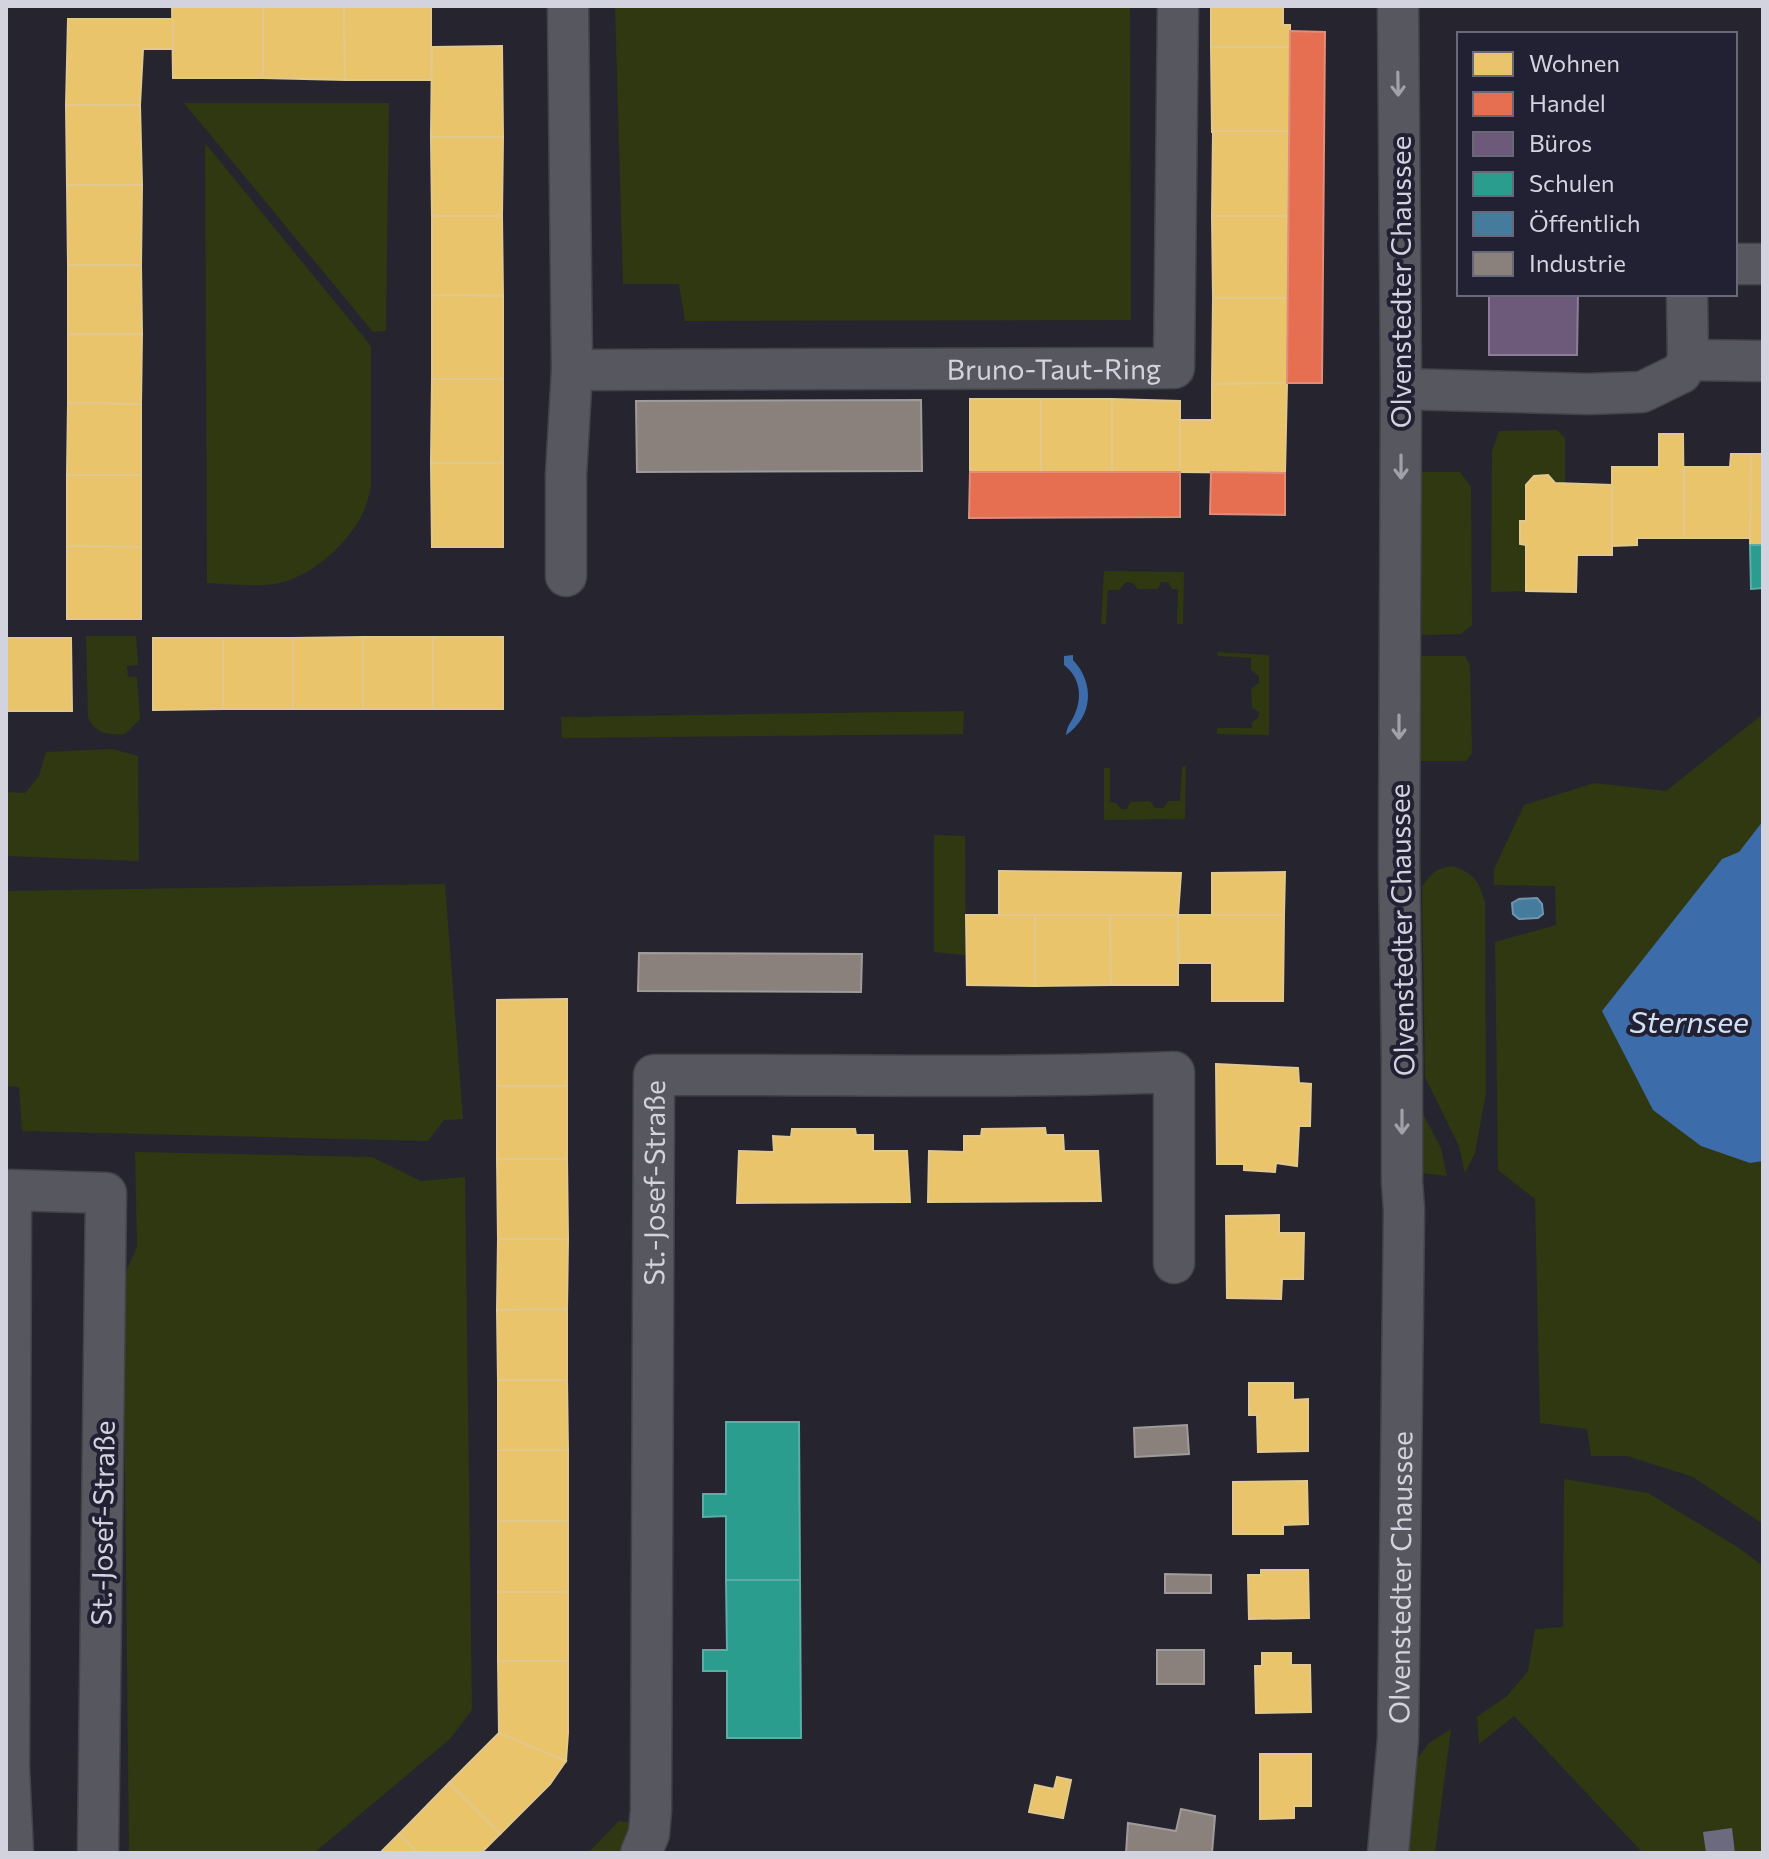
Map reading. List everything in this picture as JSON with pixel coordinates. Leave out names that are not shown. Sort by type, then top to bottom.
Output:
[{"type":"street","points":[[566,576],[566,475],[572,370],[568,6]]},
{"type":"street","name":"Bruno-Taut-Ring","points":[[572,370],[1174,368],[1178,6]]},
{"type":"street","name":"Olvenstedter Chaussee","points":[[1388,1853],[1398,1739],[1404,1210],[1399,863],[1401,389],[1398,6]]},
{"type":"street","points":[[1737,264],[1763,264]]},
{"type":"street","points":[[1401,389],[1589,394],[1642,392],[1681,373],[1688,360],[1687,296]]},
{"type":"street","points":[[1688,360],[1763,361]]},
{"type":"street","name":"St.-Josef-Straße","points":[[641,1853],[649,1834],[651,1810],[654,1075],[946,1077],[1174,1072],[1174,1263]]},
{"type":"street","name":"St.-Josef-Straße","points":[[13,1853],[8,1770],[11,1190],[106,1193],[98,1853]]},
{"type":"green space","points":[[615,6],[1130,6],[1131,320],[685,321],[679,284],[623,284]]},
{"type":"green space","points":[[184,103],[389,103],[386,331],[373,332]]},
{"type":"green space","points":[[205,143],[371,346],[371,487],[364,510],[351,532],[333,552],[300,576],[275,584],[207,583]]},
{"type":"green space","points":[[1557,430],[1565,438],[1565,485],[1534,477],[1526,485],[1526,521],[1520,521],[1526,545],[1526,591],[1491,592],[1492,451],[1499,431]]},
{"type":"green space","points":[[1421,472],[1460,472],[1471,487],[1472,625],[1461,634],[1422,635]]},
{"type":"green space","points":[[1104,571],[1184,572],[1183,624],[1177,624],[1178,589],[1172,589],[1168,582],[1161,582],[1158,589],[1138,589],[1133,583],[1126,582],[1119,590],[1108,590],[1106,624],[1101,624]]},
{"type":"green space","points":[[86,636],[136,636],[138,665],[127,666],[128,677],[137,677],[140,719],[125,734],[103,732],[88,718]]},
{"type":"green space","points":[[1217,652],[1269,655],[1269,735],[1217,734],[1217,728],[1252,728],[1252,722],[1258,718],[1259,712],[1252,708],[1251,689],[1259,683],[1259,676],[1251,670],[1251,658],[1218,656]]},
{"type":"green space","points":[[1420,656],[1465,656],[1470,666],[1472,753],[1466,761],[1419,761]]},
{"type":"green space","points":[[964,711],[963,734],[562,738],[561,717]]},
{"type":"green space","points":[[1763,714],[1763,1524],[1693,1477],[1627,1456],[1591,1456],[1587,1429],[1540,1423],[1535,1199],[1498,1170],[1495,942],[1556,925],[1555,886],[1494,885],[1494,869],[1524,805],[1594,783],[1666,791]]},
{"type":"green space","points":[[112,749],[138,756],[139,861],[6,856],[6,792],[25,793],[39,776],[46,752]]},
{"type":"green space","points":[[1186,766],[1185,819],[1104,820],[1104,768],[1110,768],[1110,802],[1127,809],[1130,802],[1150,801],[1155,808],[1163,808],[1169,801],[1180,801],[1182,767]]},
{"type":"green space","points":[[934,835],[965,836],[966,955],[934,952]]},
{"type":"green space","points":[[1453,866],[1475,879],[1485,902],[1486,1092],[1475,1153],[1465,1173],[1459,1146],[1425,1077],[1422,887],[1435,872]]},
{"type":"green space","points":[[445,884],[463,1119],[444,1120],[428,1141],[22,1131],[19,1087],[6,1086],[6,891]]},
{"type":"green space","points":[[1414,1097],[1441,1148],[1447,1176],[1413,1172]]},
{"type":"green space","points":[[135,1152],[372,1157],[421,1181],[465,1177],[472,1710],[450,1739],[314,1853],[129,1853],[123,1278],[137,1247]]},
{"type":"green space","points":[[1564,1479],[1648,1493],[1736,1546],[1763,1566],[1763,1853],[1643,1853],[1514,1716],[1479,1744],[1477,1717],[1507,1696],[1528,1671],[1535,1629],[1563,1627]]},
{"type":"green space","points":[[1451,1729],[1435,1853],[1406,1853],[1416,1760],[1429,1743]]},
{"type":"green space","points":[[619,1821],[635,1823],[624,1853],[588,1853]]},
{"type":"water","points":[[1073,655],[1085,679],[1088,699],[1082,719],[1066,735],[1079,696],[1077,682],[1064,665],[1064,656]]},
{"type":"water","name":"Sternsee","points":[[1763,821],[1763,1161],[1750,1163],[1701,1146],[1653,1110],[1602,1011],[1722,859],[1739,852]]},
{"type":"building: Wohnen","points":[[172,6],[263,6],[263,78],[173,78]]},
{"type":"building: Wohnen","points":[[263,6],[344,6],[345,80],[263,78]]},
{"type":"building: Wohnen","points":[[344,6],[431,6],[431,80],[345,80]]},
{"type":"building: Wohnen","points":[[1211,6],[1283,6],[1283,25],[1290,25],[1290,47],[1211,47]]},
{"type":"building: Wohnen","points":[[68,19],[173,19],[173,49],[143,49],[140,105],[66,105]]},
{"type":"building: Wohnen","points":[[502,46],[503,137],[431,137],[432,47]]},
{"type":"building: Wohnen","points":[[1211,47],[1290,47],[1289,131],[1212,132]]},
{"type":"building: Wohnen","points":[[66,105],[140,105],[142,185],[67,185]]},
{"type":"building: Wohnen","points":[[1213,131],[1289,131],[1288,216],[1212,216]]},
{"type":"building: Wohnen","points":[[431,137],[503,137],[502,216],[432,216]]},
{"type":"building: Wohnen","points":[[67,185],[142,185],[141,265],[68,265]]},
{"type":"building: Wohnen","points":[[432,216],[502,216],[503,296],[432,295]]},
{"type":"building: Wohnen","points":[[1212,216],[1288,216],[1288,298],[1213,298]]},
{"type":"building: Wohnen","points":[[68,265],[141,265],[142,334],[68,334]]},
{"type":"building: Wohnen","points":[[432,295],[503,296],[503,379],[432,379]]},
{"type":"building: Wohnen","points":[[1213,298],[1288,298],[1287,383],[1212,384]]},
{"type":"building: Wohnen","points":[[68,334],[142,334],[141,404],[68,403]]},
{"type":"building: Wohnen","points":[[432,379],[503,379],[503,463],[431,463]]},
{"type":"building: Wohnen","points":[[1287,383],[1285,473],[1180,472],[1180,420],[1212,420],[1212,384]]},
{"type":"building: Wohnen","points":[[970,399],[1041,399],[1041,472],[970,472]]},
{"type":"building: Wohnen","points":[[1041,399],[1112,399],[1112,472],[1041,472]]},
{"type":"building: Wohnen","points":[[1112,399],[1180,401],[1180,472],[1112,472]]},
{"type":"building: Wohnen","points":[[68,403],[141,404],[141,475],[67,475]]},
{"type":"building: Wohnen","points":[[1659,434],[1683,434],[1684,538],[1637,538],[1637,545],[1612,546],[1612,467],[1659,467]]},
{"type":"building: Wohnen","points":[[1731,454],[1751,454],[1751,538],[1684,538],[1684,467],[1730,467]]},
{"type":"building: Wohnen","points":[[1751,454],[1763,454],[1763,545],[1750,545]]},
{"type":"building: Wohnen","points":[[431,463],[503,463],[503,547],[432,547]]},
{"type":"building: Wohnen","points":[[67,475],[141,475],[141,547],[67,546]]},
{"type":"building: Wohnen","points":[[1548,475],[1555,483],[1612,485],[1612,555],[1577,555],[1576,592],[1526,591],[1526,545],[1520,544],[1520,521],[1526,521],[1526,485],[1534,476]]},
{"type":"building: Wohnen","points":[[67,546],[141,547],[141,619],[67,619]]},
{"type":"building: Wohnen","points":[[363,637],[433,637],[433,709],[363,709]]},
{"type":"building: Wohnen","points":[[363,637],[363,709],[293,709],[293,638]]},
{"type":"building: Wohnen","points":[[433,637],[503,637],[503,709],[433,709]]},
{"type":"building: Wohnen","points":[[6,638],[71,638],[72,711],[6,711]]},
{"type":"building: Wohnen","points":[[153,638],[223,638],[223,709],[153,710]]},
{"type":"building: Wohnen","points":[[223,638],[293,638],[293,709],[223,709]]},
{"type":"building: Wohnen","points":[[999,871],[1181,873],[1178,915],[999,915]]},
{"type":"building: Wohnen","points":[[1285,872],[1284,915],[1212,915],[1212,873]]},
{"type":"building: Wohnen","points":[[966,915],[1035,915],[1035,986],[967,985]]},
{"type":"building: Wohnen","points":[[1035,915],[1110,915],[1111,985],[1035,986]]},
{"type":"building: Wohnen","points":[[1110,915],[1178,915],[1178,985],[1111,985]]},
{"type":"building: Wohnen","points":[[1178,915],[1284,915],[1283,1001],[1212,1001],[1212,963],[1179,963]]},
{"type":"building: Wohnen","points":[[567,999],[567,1086],[497,1086],[497,1000]]},
{"type":"building: Wohnen","points":[[1216,1064],[1298,1068],[1299,1083],[1311,1084],[1310,1126],[1299,1126],[1297,1166],[1276,1163],[1275,1172],[1244,1170],[1244,1164],[1217,1164]]},
{"type":"building: Wohnen","points":[[497,1086],[567,1086],[567,1159],[497,1159]]},
{"type":"building: Wohnen","points":[[1045,1128],[1046,1135],[1063,1135],[1064,1151],[1098,1151],[1101,1201],[928,1202],[929,1151],[964,1152],[964,1136],[981,1136],[982,1129]]},
{"type":"building: Wohnen","points":[[792,1129],[855,1129],[856,1135],[873,1135],[873,1151],[907,1151],[910,1202],[737,1203],[739,1151],[774,1152],[773,1136],[791,1137]]},
{"type":"building: Wohnen","points":[[497,1159],[567,1159],[568,1239],[498,1239]]},
{"type":"building: Wohnen","points":[[1279,1215],[1279,1233],[1304,1233],[1303,1279],[1282,1279],[1281,1299],[1227,1298],[1226,1216]]},
{"type":"building: Wohnen","points":[[498,1239],[568,1239],[567,1309],[497,1310]]},
{"type":"building: Wohnen","points":[[567,1309],[567,1380],[498,1380],[497,1310]]},
{"type":"building: Wohnen","points":[[498,1380],[567,1380],[568,1450],[498,1450]]},
{"type":"building: Wohnen","points":[[1249,1383],[1293,1383],[1293,1400],[1308,1399],[1308,1451],[1258,1452],[1257,1415],[1249,1415]]},
{"type":"building: Wohnen","points":[[498,1450],[568,1450],[568,1521],[498,1521]]},
{"type":"building: Wohnen","points":[[1307,1481],[1308,1524],[1283,1525],[1283,1534],[1233,1534],[1233,1482]]},
{"type":"building: Wohnen","points":[[498,1521],[568,1521],[568,1592],[498,1592]]},
{"type":"building: Wohnen","points":[[1261,1570],[1308,1570],[1309,1618],[1249,1619],[1248,1575],[1261,1575]]},
{"type":"building: Wohnen","points":[[498,1592],[568,1592],[568,1661],[498,1661]]},
{"type":"building: Wohnen","points":[[1262,1653],[1291,1653],[1291,1665],[1310,1665],[1311,1712],[1256,1713],[1255,1666],[1262,1666]]},
{"type":"building: Wohnen","points":[[498,1661],[568,1661],[566,1761],[499,1733]]},
{"type":"building: Wohnen","points":[[499,1733],[566,1761],[550,1784],[500,1834],[449,1783]]},
{"type":"building: Wohnen","points":[[1260,1754],[1311,1754],[1311,1806],[1294,1806],[1294,1818],[1260,1819]]},
{"type":"building: Wohnen","points":[[1057,1777],[1071,1780],[1063,1818],[1029,1812],[1035,1785],[1054,1789]]},
{"type":"building: Wohnen","points":[[449,1783],[500,1834],[481,1853],[418,1853],[399,1834]]},
{"type":"building: Wohnen","points":[[399,1834],[418,1853],[380,1853]]},
{"type":"building: Handel","points":[[1290,31],[1325,32],[1322,383],[1287,383]]},
{"type":"building: Handel","points":[[970,472],[1180,472],[1180,517],[969,518]]},
{"type":"building: Handel","points":[[1211,472],[1285,473],[1285,515],[1210,514]]},
{"type":"building: Büros","points":[[1489,296],[1578,296],[1577,355],[1489,355]]},
{"type":"building: Schulen","points":[[1750,545],[1763,545],[1763,588],[1751,589]]},
{"type":"building: Schulen","points":[[726,1422],[799,1422],[800,1580],[726,1580],[726,1516],[703,1517],[703,1494],[726,1494]]},
{"type":"building: Schulen","points":[[726,1580],[800,1580],[801,1738],[727,1738],[727,1671],[703,1671],[703,1650],[727,1650]]},
{"type":"building: Öffentlich","points":[[1537,898],[1542,904],[1543,914],[1538,918],[1519,919],[1513,914],[1512,903],[1519,899]]},
{"type":"building: Industrie","points":[[921,400],[922,471],[637,472],[636,401]]},
{"type":"building: Industrie","points":[[639,953],[862,954],[861,992],[638,991]]},
{"type":"building: Industrie","points":[[1187,1425],[1189,1454],[1135,1457],[1134,1428]]},
{"type":"building: Industrie","points":[[1165,1574],[1211,1575],[1211,1593],[1165,1593]]},
{"type":"building: Industrie","points":[[1157,1650],[1204,1650],[1204,1684],[1157,1684]]},
{"type":"building: Industrie","points":[[1181,1809],[1215,1816],[1212,1853],[1126,1853],[1128,1823],[1176,1831]]},
{"type":"building: Sonstige","points":[[1732,1828],[1735,1853],[1706,1853],[1703,1832]]}]
